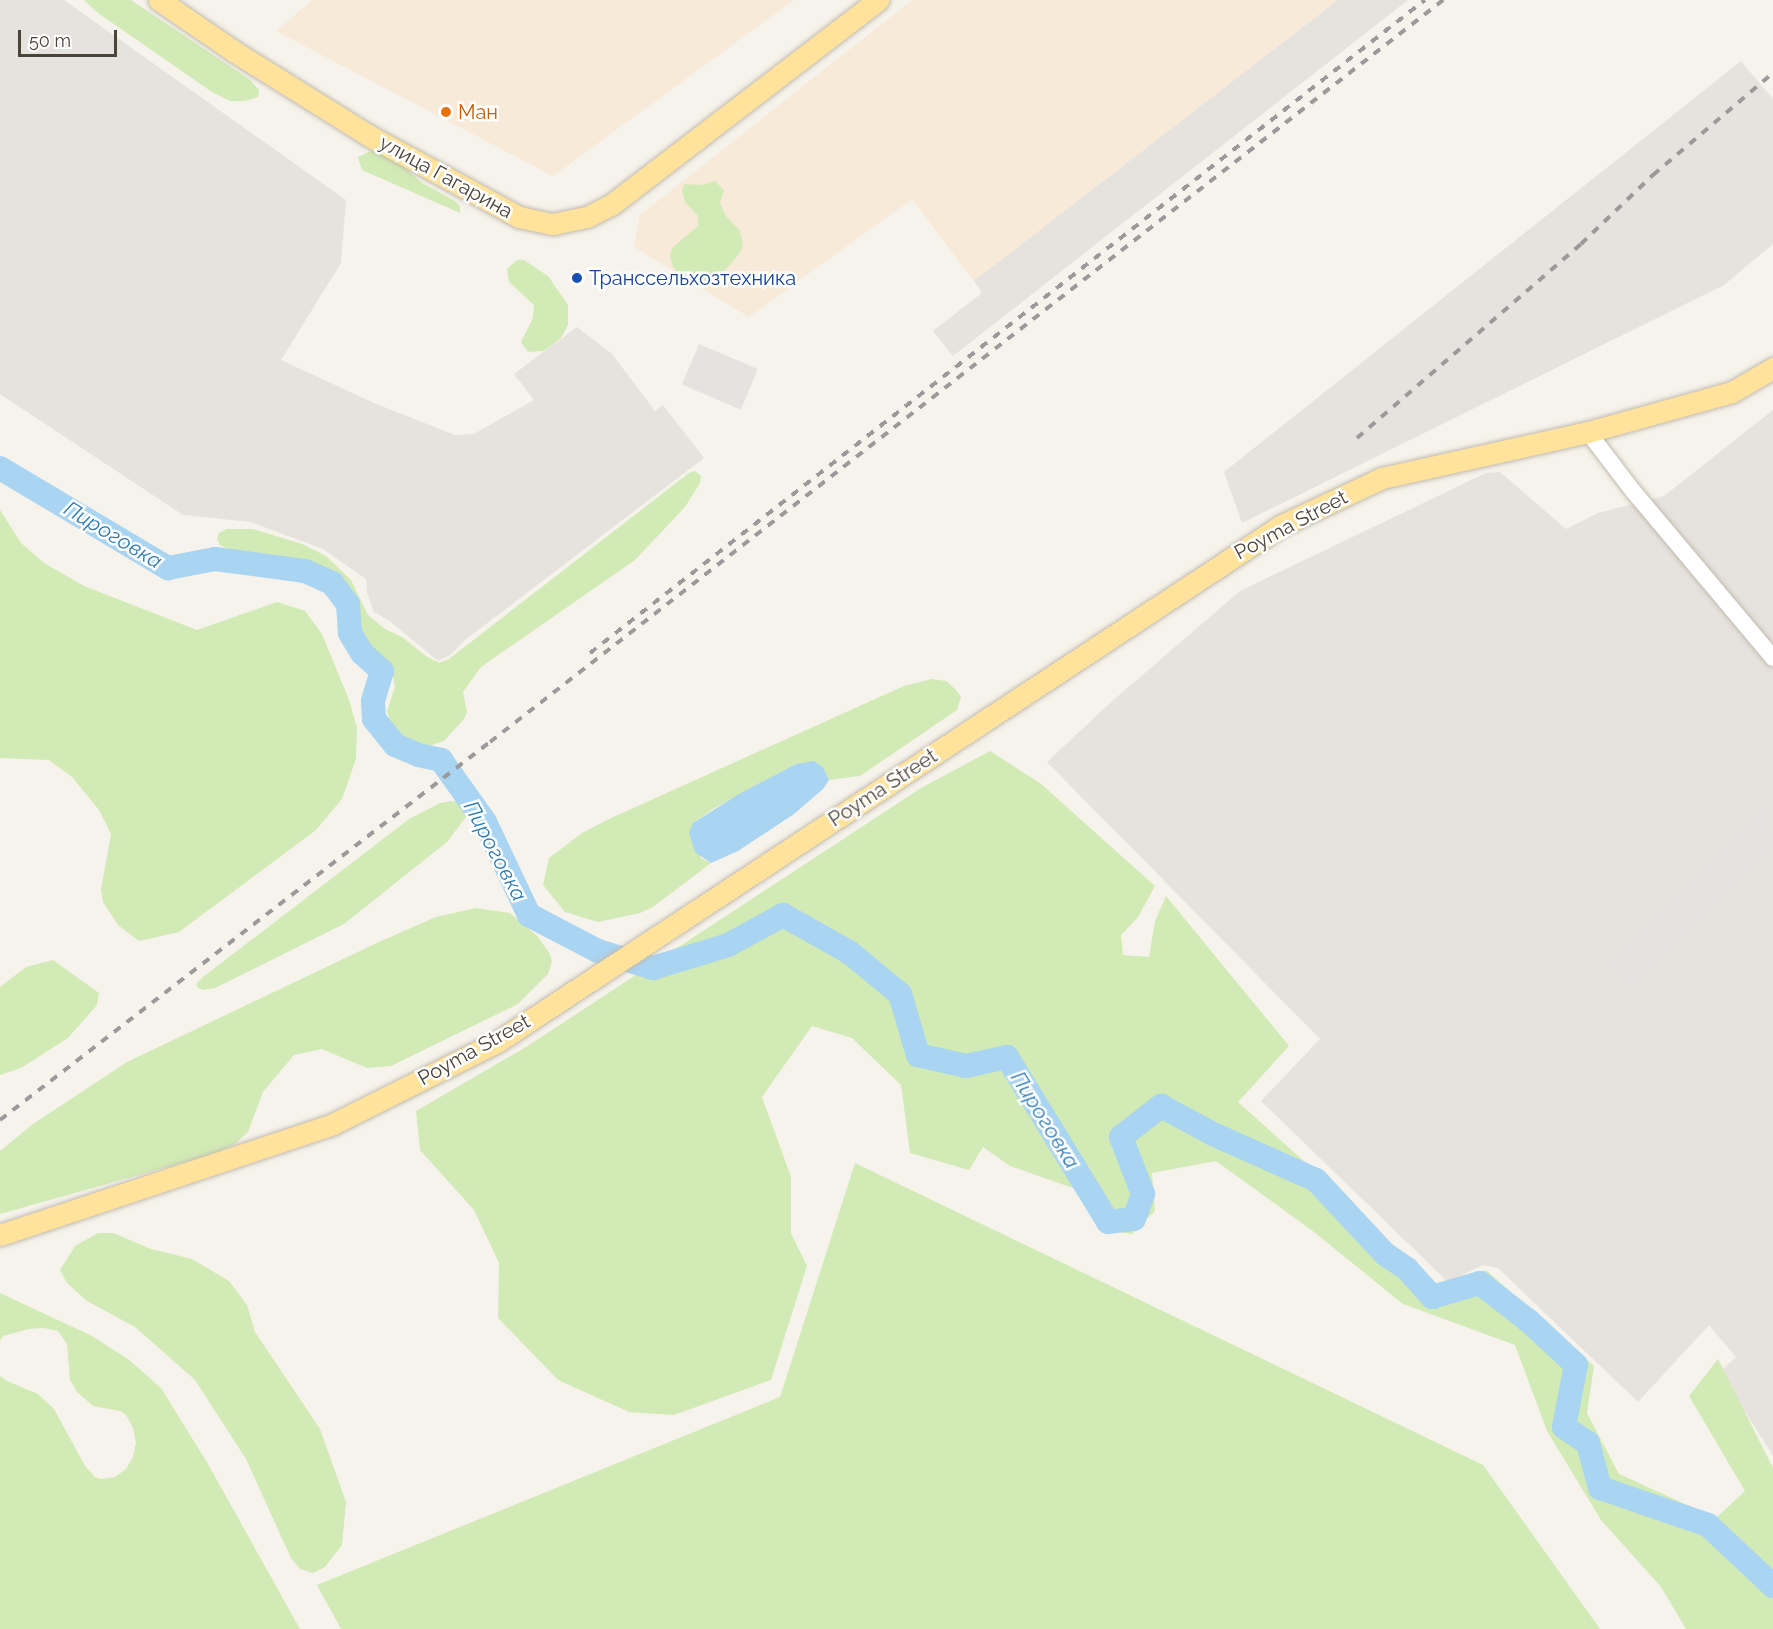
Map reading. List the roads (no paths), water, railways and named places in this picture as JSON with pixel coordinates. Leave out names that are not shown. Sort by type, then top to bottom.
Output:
[{"type":"main road","name":"улица Гагарина","points":[[159,0],[235,52],[376,139],[519,217],[553,224],[587,217],[611,205],[879,0]]},
{"type":"main road","name":"Poyma Street","points":[[0,1234],[333,1124],[497,1042],[1282,525],[1382,478],[1588,432],[1732,392],[1773,368]]},
{"type":"street","points":[[1588,432],[1773,658]]},
{"type":"water","points":[[814,761],[823,767],[829,780],[823,789],[794,814],[738,851],[711,863],[695,852],[689,833],[693,823],[739,794],[796,764]]},
{"type":"waterway","name":"Пироговка","points":[[0,468],[168,568],[215,559],[305,571],[332,583],[348,604],[350,633],[362,653],[382,671],[373,701],[374,719],[395,745],[418,755],[441,760],[485,822],[529,915],[598,951],[653,968],[728,945],[783,915],[849,952],[900,994],[918,1055],[966,1066],[1007,1057],[1108,1222],[1134,1219],[1143,1194],[1121,1137],[1161,1106],[1213,1134],[1316,1180],[1385,1254],[1407,1269],[1432,1297],[1480,1283],[1530,1322],[1576,1365],[1564,1427],[1588,1443],[1600,1488],[1708,1525],[1773,1586]]},
{"type":"railway","points":[[590,653],[1425,0]]},
{"type":"railway","points":[[0,1120],[490,742],[1443,0]]},
{"type":"railway","points":[[1357,438],[1581,244],[1653,175],[1773,73]]},
{"type":"place","name":"Ман","points":[[446,112]]},
{"type":"place","name":"Транссельхозтехника","points":[[577,278]]}]
